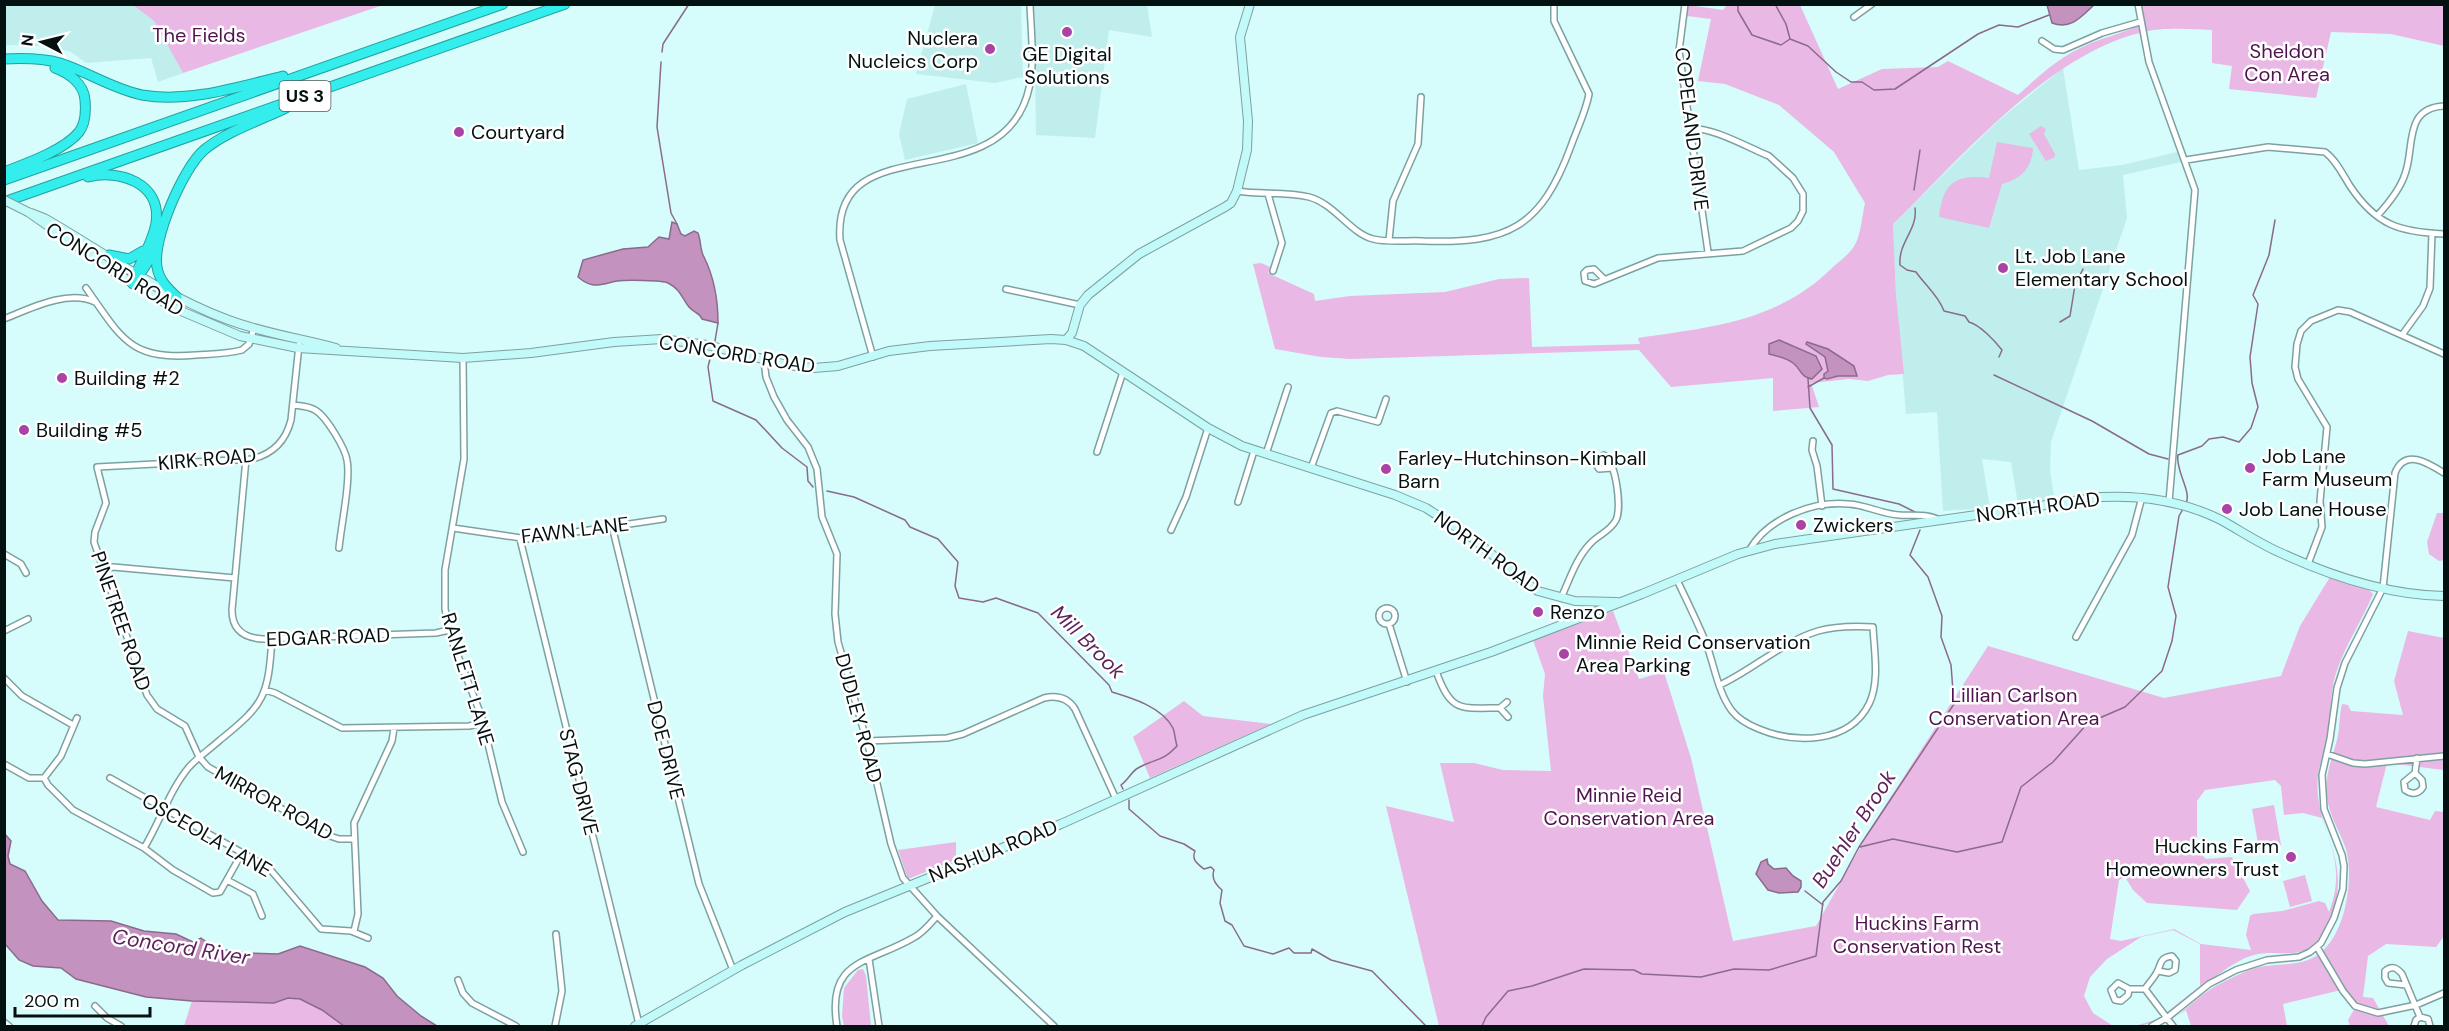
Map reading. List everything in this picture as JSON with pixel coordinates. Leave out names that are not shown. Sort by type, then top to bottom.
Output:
[{"type":"highway","name":"US 3","points":[[4,180],[503,4]]},
{"type":"highway","name":"US 3","points":[[4,201],[565,4]]},
{"type":"highway","points":[[4,59],[39,59],[59,63],[123,90],[157,97],[224,90],[326,66]]},
{"type":"highway","points":[[4,65],[36,65],[64,72],[81,88],[85,97],[86,111],[79,132],[69,141],[4,172]]},
{"type":"highway","points":[[133,284],[179,184],[199,155],[229,135],[327,88]]},
{"type":"highway","points":[[45,187],[109,174],[135,180],[147,191],[156,208],[152,247],[156,266],[159,277],[177,297]]},
{"type":"highway","points":[[109,255],[129,259],[152,247]]},
{"type":"main road","points":[[1066,340],[1077,321],[1080,305],[1088,295],[1139,254],[1231,203],[1237,191],[1249,133],[1240,37],[1250,4]]},
{"type":"main road","name":"CONCORD ROAD","points":[[4,201],[46,219],[177,297],[221,318],[299,344]]},
{"type":"main road","name":"CONCORD ROAD","points":[[28,212],[42,224],[133,284],[194,318],[250,339],[399,356],[463,358],[662,339],[707,345],[764,361],[800,367],[825,368],[889,351],[930,346],[1066,340],[1084,346],[1208,428],[1242,446],[1311,468]]},
{"type":"main road","name":"NORTH ROAD","points":[[1311,468],[1395,495],[1426,508],[1474,539],[1527,584],[1544,593],[1575,601],[1621,602]]},
{"type":"main road","name":"NORTH ROAD","points":[[1436,671],[1749,551],[1802,540],[2101,496],[2142,497],[2169,502],[2208,514],[2268,547],[2308,564],[2383,588],[2445,596]]},
{"type":"main road","points":[[1575,601],[1578,618]]},
{"type":"main road","name":"NASHUA ROAD","points":[[637,1025],[823,922],[996,852],[1295,718],[1436,671]]},
{"type":"street","points":[[873,357],[840,240],[839,224],[843,207],[856,189],[871,177],[901,167],[971,152],[992,142],[1004,133],[1022,109],[1028,93],[1031,60],[1030,4]]},
{"type":"street","points":[[1237,191],[1297,194],[1318,200],[1334,210],[1361,233],[1373,239],[1439,242],[1485,240],[1517,226],[1546,198],[1563,166],[1589,94],[1554,21],[1554,4]]},
{"type":"street","name":"COPELAND DRIVE","points":[[1685,4],[1679,51],[1708,252]]},
{"type":"street","points":[[1854,17],[1872,4]]},
{"type":"street","points":[[2138,4],[2144,46],[2192,177],[2195,198],[2169,502]]},
{"type":"street","points":[[2042,41],[2047,46],[2063,50],[2102,33],[2140,22]]},
{"type":"street","points":[[1389,240],[1393,201],[1418,144],[1421,97]]},
{"type":"street","points":[[2377,216],[2388,204],[2404,179],[2413,127],[2431,108],[2445,106]]},
{"type":"street","points":[[1604,279],[1659,258],[1737,251],[1754,247],[1791,228],[1798,221],[1803,211],[1803,194],[1793,178],[1769,156],[1710,132],[1690,129]]},
{"type":"street","points":[[2186,160],[2268,147],[2325,152],[2335,162],[2359,198],[2377,216],[2397,228],[2445,234]]},
{"type":"street","points":[[1268,194],[1282,243],[1273,271]]},
{"type":"street","points":[[2402,335],[2423,306],[2430,288],[2432,233]]},
{"type":"street","points":[[87,288],[124,339],[158,356],[174,357],[236,351],[245,348],[254,328]]},
{"type":"street","points":[[1006,289],[1080,305]]},
{"type":"street","points":[[4,319],[62,300],[85,299],[99,306]]},
{"type":"street","points":[[2308,564],[2322,527],[2320,501],[2328,440],[2327,428],[2298,379],[2295,368],[2297,344],[2301,331],[2312,321],[2338,310],[2368,318],[2445,354]]},
{"type":"street","name":"KIRK ROAD","points":[[97,466],[246,459],[263,456],[278,445],[288,430],[299,344]]},
{"type":"street","name":"RANLETT LANE","points":[[463,358],[464,450],[444,585],[449,630],[483,723],[502,802],[523,852]]},
{"type":"street","name":"DUDLEY ROAD","points":[[764,361],[765,374],[774,397],[808,447],[817,469],[822,517],[837,554],[836,626],[867,741],[891,844],[902,874],[909,886],[938,916],[1054,1026]]},
{"type":"street","points":[[1096,452],[1122,372]]},
{"type":"street","points":[[1266,454],[1288,387]]},
{"type":"street","points":[[1311,468],[1329,416],[1334,411],[1378,422],[1386,399]]},
{"type":"street","points":[[292,405],[311,408],[322,416],[346,455],[348,468],[339,548]]},
{"type":"street","points":[[1171,530],[1186,497],[1208,428]]},
{"type":"street","points":[[1813,441],[1812,450],[1817,466],[1822,506]]},
{"type":"street","points":[[1238,502],[1254,451]]},
{"type":"street","name":"EDGAR ROAD","points":[[246,459],[232,610],[235,626],[246,636],[272,639],[436,633],[449,630]]},
{"type":"street","points":[[2151,1026],[2168,1017],[2209,984],[2236,970],[2267,960],[2299,957],[2317,947],[2327,935],[2339,908],[2344,876],[2342,855],[2322,801],[2322,775],[2337,688],[2345,663],[2383,588],[2395,473],[2398,466],[2403,461],[2418,459],[2445,473]]},
{"type":"street","name":"PINETREE ROAD","points":[[97,466],[106,503],[94,537],[102,570],[147,695],[156,709],[185,726],[199,757]]},
{"type":"street","points":[[1561,598],[1587,546],[1610,528],[1617,517],[1619,503],[1612,468]]},
{"type":"street","points":[[2076,637],[2132,535],[2142,497]]},
{"type":"street","points":[[1749,551],[1753,543],[1783,518],[1822,506],[1849,504],[1897,515],[1932,516],[1941,521]]},
{"type":"street","name":"FAWN LANE","points":[[453,528],[520,539],[663,519]]},
{"type":"street","name":"DOE DRIVE","points":[[612,526],[699,884],[733,970]]},
{"type":"street","name":"STAG DRIVE","points":[[520,539],[637,1025]]},
{"type":"street","points":[[4,554],[21,564],[26,573]]},
{"type":"street","points":[[102,570],[113,567],[235,578]]},
{"type":"street","points":[[1677,580],[1704,637],[1720,685],[1733,712],[1742,721],[1783,737],[1800,739],[1833,734],[1859,718],[1872,699],[1875,676],[1873,627],[1838,627],[1814,633],[1793,642],[1720,685]]},
{"type":"street","points":[[4,631],[28,619]]},
{"type":"street","points":[[1389,624],[1407,682]]},
{"type":"street","points":[[144,848],[186,771],[199,757],[250,716],[258,706],[265,690],[272,639]]},
{"type":"street","points":[[1436,671],[1444,693],[1456,705],[1466,708],[1500,708],[1507,702]]},
{"type":"street","points":[[4,678],[22,696],[73,724]]},
{"type":"street","points":[[265,690],[342,728],[469,726],[483,723]]},
{"type":"street","points":[[867,741],[946,738],[963,734],[1044,698],[1056,697],[1068,701],[1075,709],[1116,799]]},
{"type":"street","points":[[1500,708],[1508,717]]},
{"type":"street","points":[[44,778],[61,756],[77,718]]},
{"type":"street","points":[[368,938],[354,931],[358,914],[353,839],[356,817],[392,741],[394,728]]},
{"type":"street","points":[[2327,754],[2353,763],[2365,764],[2445,756]]},
{"type":"street","name":"MIRROR ROAD","points":[[199,757],[208,767],[330,836],[339,839],[353,839]]},
{"type":"street","points":[[2415,773],[2417,758]]},
{"type":"street","points":[[4,764],[29,778],[44,778]]},
{"type":"street","points":[[44,778],[73,810],[144,848],[177,872],[213,892],[220,892],[242,853]]},
{"type":"street","name":"OSCEOLA LANE","points":[[110,778],[274,871],[319,927],[326,931],[354,931]]},
{"type":"street","points":[[227,880],[253,894],[262,916]]},
{"type":"street","points":[[837,1026],[836,1002],[840,980],[849,969],[916,936],[938,916]]},
{"type":"street","points":[[555,1026],[562,991],[556,934]]},
{"type":"street","points":[[2317,947],[2355,1006],[2378,1013],[2416,1005],[2445,993]]},
{"type":"street","points":[[869,958],[879,1026]]},
{"type":"street","points":[[2145,989],[2158,971]]},
{"type":"street","points":[[458,980],[463,993],[472,1003],[516,1026]]},
{"type":"street","points":[[2406,985],[2420,1017]]},
{"type":"street","points":[[2129,989],[2145,989]]},
{"type":"street","points":[[2145,989],[2173,1026]]},
{"type":"street","points":[[95,1006],[107,1018],[121,1026]]},
{"type":"street","points":[[2414,1026],[2420,1017]]},
{"type":"street","points":[[2420,1017],[2428,1019],[2430,1026]]},
{"type":"street","points":[[4,1022],[9,1026]]},
{"type":"shaded area","points":[[5,5],[133,5],[154,21],[183,73],[158,82],[151,58],[86,63],[71,52],[49,46],[5,45]]},
{"type":"shaded area","points":[[935,5],[1021,5],[1023,77],[995,83],[916,74]]},
{"type":"shaded area","points":[[1034,5],[1147,5],[1152,37],[1109,30],[1095,138],[1036,135]]},
{"type":"shaded area","name":"Lt. Job Lane Elementary School","points":[[2063,68],[2079,170],[2122,165],[2177,152],[2181,162],[2123,175],[2127,218],[2051,442],[2050,470],[2054,498],[2018,504],[2011,462],[1982,459],[1990,508],[1943,511],[1937,412],[1906,414],[1896,295],[1893,224],[1998,121]]},
{"type":"shaded area","points":[[966,84],[978,143],[905,160],[899,134],[907,99]]},
{"type":"green space","name":"The Fields","points":[[133,5],[383,5],[183,73],[154,21]]},
{"type":"green space","name":"Sheldon Con Area","points":[[1688,5],[1723,10],[1727,5],[1800,5],[1838,89],[1882,69],[1938,67],[1948,61],[2018,95],[2042,73],[2069,54],[2140,24],[2138,5],[2444,5],[2444,46],[2391,34],[2331,32],[2316,98],[2229,89],[2232,66],[2212,63],[2212,30],[2151,30],[2108,44],[2073,62],[2008,111],[1893,224],[1896,295],[1904,374],[1888,375],[1868,381],[1849,379],[1811,383],[1819,407],[1773,411],[1773,378],[1671,387],[1639,350],[1350,359],[1321,357],[1275,349],[1253,264],[1261,263],[1270,267],[1268,273],[1314,294],[1315,301],[1350,296],[1445,292],[1499,279],[1529,278],[1532,347],[1640,344],[1638,338],[1717,325],[1766,311],[1790,300],[1812,285],[1853,248],[1860,232],[1865,203],[1834,152],[1779,105],[1725,84],[1698,81],[1711,19],[1687,16]]},
{"type":"green space","points":[[2041,126],[2046,129],[2044,134],[2055,154],[2055,157],[2046,161],[2029,134]]},
{"type":"green space","points":[[1997,142],[2033,148],[2028,167],[2024,172],[2015,179],[2002,184],[1989,228],[1939,217],[1944,196],[1953,183],[1967,178],[1989,178]]},
{"type":"green space","points":[[2437,513],[2444,513],[2444,560],[2439,561],[2429,554],[2427,542]]},
{"type":"green space","points":[[2330,577],[2369,590],[2373,594],[2336,673],[2332,690],[2329,732],[2318,775],[2321,811],[2331,844],[2335,860],[2338,877],[2337,896],[2324,931],[2315,944],[2301,952],[2262,953],[2243,959],[2158,1019],[2200,986],[2200,944],[2173,930],[2141,937],[2107,959],[2090,977],[2084,996],[2093,1013],[2113,1026],[1439,1026],[1386,806],[1454,822],[1440,763],[1474,763],[1503,770],[1551,771],[1543,696],[1545,674],[1533,640],[1613,611],[1639,679],[1664,672],[1691,758],[1733,941],[1816,926],[1874,823],[1988,646],[2164,698],[2281,676],[2300,626]],"holes":[[[2275,780],[2281,786],[2284,815],[2303,813],[2322,818],[2333,853],[2336,887],[2329,912],[2325,903],[2319,901],[2282,911],[2253,914],[2250,916],[2246,935],[2251,950],[2201,944],[2174,929],[2121,941],[2110,939],[2119,880],[2125,877],[2133,890],[2147,903],[2237,910],[2250,891],[2232,857],[2206,859],[2197,850],[2197,801],[2205,790]]]},
{"type":"green space","points":[[2408,631],[2444,638],[2444,770],[2387,763],[2376,807],[2430,820],[2435,811],[2444,812],[2444,936],[2436,947],[2386,944],[2368,956],[2363,997],[2373,998],[2389,1026],[2350,1026],[2348,1020],[2355,1008],[2341,990],[2283,1004],[2287,1026],[2191,1026],[2186,1010],[2177,1016],[2206,992],[2237,975],[2258,967],[2303,962],[2319,954],[2328,945],[2342,920],[2349,875],[2346,849],[2330,811],[2326,790],[2329,768],[2338,736],[2342,704],[2348,705],[2351,711],[2403,715],[2394,681]]},
{"type":"green space","points":[[1184,701],[1203,716],[1271,724],[1150,778],[1133,737]]},
{"type":"green space","points":[[2274,805],[2281,845],[2259,849],[2252,809]]},
{"type":"green space","points":[[956,842],[956,860],[908,879],[898,850]]},
{"type":"green space","points":[[2305,875],[2312,901],[2290,907],[2283,881]]},
{"type":"green space","points":[[863,969],[866,976],[871,1026],[844,1026],[842,1016],[844,988],[858,970]]},
{"type":"green space","points":[[288,998],[311,1004],[344,1026],[184,1026],[192,1001],[274,1003]]},
{"type":"water","points":[[2047,4],[2094,5],[2070,24],[2059,25],[2052,23]]},
{"type":"water","points":[[672,222],[677,224],[681,234],[685,236],[694,231],[698,233],[715,288],[718,323],[702,319],[689,307],[672,285],[665,282],[627,280],[593,285],[578,277],[583,260],[623,249],[648,247],[659,237],[669,239]]},
{"type":"water","points":[[1779,340],[1816,356],[1822,369],[1812,379],[1808,378],[1790,361],[1769,354],[1769,344]]},
{"type":"water","points":[[1807,342],[1828,349],[1854,366],[1857,376],[1824,378],[1824,374],[1828,371],[1825,357],[1806,344]]},
{"type":"water","name":"Concord River","points":[[4,833],[11,841],[8,856],[10,864],[25,871],[42,901],[58,920],[111,921],[144,931],[176,934],[193,942],[201,938],[215,948],[245,953],[278,954],[300,946],[365,967],[383,978],[397,996],[437,1026],[344,1026],[322,1010],[300,999],[288,998],[274,1003],[192,1001],[146,997],[76,979],[61,968],[33,966],[19,960],[5,944]]},
{"type":"water","points":[[1767,859],[1768,864],[1774,869],[1786,868],[1801,881],[1798,892],[1779,893],[1768,890],[1756,874],[1761,862]]},
{"type":"waterway","name":"Mill Brook","points":[[662,52],[663,44],[689,4]]},
{"type":"waterway","points":[[1738,4],[1738,11],[1752,35],[1781,45],[1790,39]]},
{"type":"waterway","points":[[1775,4],[1786,24],[1790,39],[1808,46],[1836,72],[1851,82],[1862,82],[1874,90],[1895,89],[1978,34],[1999,25],[2018,27],[2049,15]]},
{"type":"waterway","name":"Mill Brook","points":[[661,62],[657,127],[671,213],[677,224]]},
{"type":"waterway","points":[[1914,190],[1920,150]]},
{"type":"waterway","points":[[1915,208],[1914,223],[1902,249],[1900,265],[1916,272],[1935,295],[1944,311],[1965,316],[1969,322],[1987,334],[2002,350],[1999,357]]},
{"type":"waterway","points":[[2186,503],[2187,493],[2178,455],[2202,446],[2209,439],[2223,437],[2239,442],[2251,428],[2258,407],[2252,383],[2250,357],[2258,304],[2253,295],[2269,255],[2275,220]]},
{"type":"waterway","points":[[2060,322],[2070,316],[2075,285],[2083,269]]},
{"type":"waterway","name":"Mill Brook","points":[[715,341],[718,323]]},
{"type":"waterway","name":"Mill Brook","points":[[712,351],[708,367],[713,401],[756,420],[782,448],[807,467],[808,481],[813,487]]},
{"type":"waterway","points":[[1994,375],[2092,421],[2149,454],[2168,459]]},
{"type":"waterway","points":[[1808,387],[1824,378]]},
{"type":"waterway","name":"Buehler Brook","points":[[1808,379],[1810,408],[1832,445],[1833,489],[1899,504],[1915,512]]},
{"type":"waterway","name":"Mill Brook","points":[[827,491],[854,497],[905,520],[910,527],[938,539],[958,562],[955,586],[959,598],[983,602],[996,598],[1038,613],[1109,685],[1112,692],[1146,704],[1162,714],[1173,728],[1177,746],[1162,758],[1136,770],[1121,785],[1123,789]]},
{"type":"waterway","points":[[1860,847],[1893,839],[1957,852],[2002,842],[2021,787],[2053,762],[2088,723],[2125,707],[2162,671],[2172,641],[2176,616],[2168,587],[2179,516],[2183,509]]},
{"type":"waterway","name":"Buehler Brook","points":[[1482,1026],[1486,1017],[1508,991],[1532,986],[1584,969],[1634,970],[1642,974],[1701,977],[1734,969],[1769,970],[1816,956],[1823,902],[1841,881],[1859,847],[1954,704],[1951,665],[1941,637],[1942,616],[1928,577],[1910,555],[1920,530]]},
{"type":"waterway","name":"Mill Brook","points":[[1129,800],[1129,809],[1160,836],[1184,844],[1195,851],[1195,859],[1204,869],[1211,867],[1214,870],[1213,876],[1222,890],[1220,903],[1225,921],[1232,925],[1244,946],[1273,954],[1289,948],[1294,953],[1311,953],[1312,949],[1331,960],[1372,971],[1426,1026]]},
{"type":"waterway","points":[[1805,891],[1823,905]]},
{"type":"place","name":"GE Digital Solutions","points":[[1067,32]]},
{"type":"place","name":"Nuclera Nucleics Corp","points":[[990,49]]},
{"type":"place","name":"Courtyard","points":[[459,132]]},
{"type":"place","name":"Lt. Job Lane Elementary School","points":[[2003,268]]},
{"type":"place","name":"Building #2","points":[[62,378]]},
{"type":"place","name":"Building #5","points":[[24,430]]},
{"type":"place","name":"Job Lane Farm Museum","points":[[2250,468]]},
{"type":"place","name":"Farley-Hutchinson-Kimball Barn","points":[[1386,469]]},
{"type":"place","name":"Job Lane House","points":[[2227,509]]},
{"type":"place","name":"Zwickers","points":[[1801,525]]},
{"type":"place","name":"Renzo","points":[[1538,612]]},
{"type":"place","name":"Minnie Reid Conservation Area Parking","points":[[1564,654]]},
{"type":"place","name":"Huckins Farm Homeowners Trust","points":[[2291,857]]},
{"type":"park label","name":"Lillian Carlson Conservation Area","points":[[2014,706]]},
{"type":"park label","name":"Minnie Reid Conservation Area","points":[[1629,806]]},
{"type":"park label","name":"Huckins Farm Conservation Rest","points":[[1917,934]]}]
